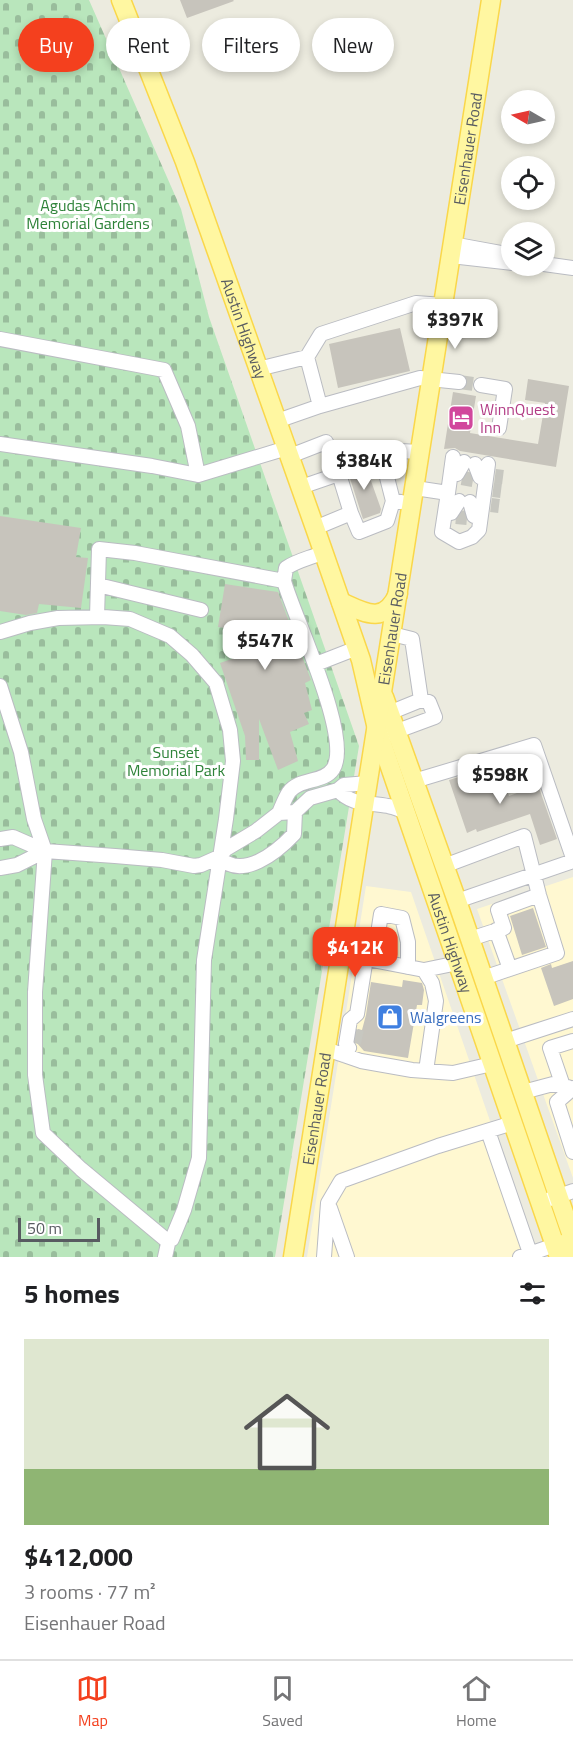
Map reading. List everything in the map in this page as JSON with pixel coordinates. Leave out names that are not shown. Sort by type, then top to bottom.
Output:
[{"type":"main road","name":"Austin Highway","points":[[122,0],[185,162],[324,552],[384,732],[406,812],[557,1251]]},
{"type":"main road","name":"Eisenhauer Road","points":[[293,1257],[368,783],[384,732],[382,693],[491,0]]},
{"type":"main road","points":[[341,602],[369,614],[380,614],[394,603],[398,592]]},
{"type":"main road","name":"Austin Highway","points":[[359,654],[382,693],[389,713],[384,732],[414,781],[523,1092],[566,1193],[573,1239]]},
{"type":"main road","points":[[557,1251],[564,1244],[570,1247],[573,1256]]},
{"type":"street","points":[[452,250],[501,254]]},
{"type":"street","points":[[452,250],[501,261]]},
{"type":"street","points":[[555,266],[573,268]]},
{"type":"street","points":[[258,369],[307,357],[321,334],[416,303],[443,305]]},
{"type":"street","points":[[0,339],[164,370],[188,426],[198,475]]},
{"type":"street","points":[[307,357],[320,406]]},
{"type":"street","points":[[277,421],[320,406],[420,378],[459,382]]},
{"type":"street","points":[[481,386],[506,389],[499,428]]},
{"type":"street","points":[[0,444],[198,475],[326,442],[359,532],[387,521],[393,501],[380,450]]},
{"type":"street","points":[[301,488],[380,450],[420,452]]},
{"type":"street","points":[[465,511],[473,475],[465,511]]},
{"type":"street","points":[[393,501],[414,496],[465,511]]},
{"type":"street","points":[[315,528],[351,513]]},
{"type":"street","points":[[97,617],[99,549],[135,553],[284,581]]},
{"type":"street","points":[[0,839],[13,837],[45,851],[151,859],[194,866],[219,857],[226,849],[256,831],[279,813],[290,790],[333,770],[337,744],[331,715],[316,664],[284,581],[286,568],[295,562],[324,552]]},
{"type":"street","points":[[98,585],[201,610]]},
{"type":"street","points":[[0,632],[58,618],[97,617],[130,619],[170,636],[192,655],[216,683],[230,730],[232,761],[204,960],[199,1158],[184,1210],[172,1239],[169,1239],[165,1257]]},
{"type":"street","points":[[392,634],[412,639],[422,700]]},
{"type":"street","points":[[316,664],[359,654]]},
{"type":"street","points":[[0,686],[21,752],[34,819],[45,851],[35,992],[35,1075],[43,1133],[81,1169],[165,1239],[169,1239]]},
{"type":"street","points":[[384,732],[435,717],[429,702],[422,700],[389,713]]},
{"type":"street","points":[[414,781],[534,745],[573,860],[457,901]]},
{"type":"street","points":[[219,857],[225,864],[236,867],[254,863],[278,850],[294,834],[296,812],[310,798],[338,790],[345,785],[368,783]]},
{"type":"street","points":[[338,790],[348,799],[365,804],[386,805],[406,812]]},
{"type":"street","points":[[279,813],[296,812]]},
{"type":"street","points":[[444,866],[524,836],[557,953],[483,978]]},
{"type":"street","points":[[0,868],[17,865],[45,851]]},
{"type":"street","points":[[470,939],[504,928],[498,910],[539,895]]},
{"type":"street","points":[[408,967],[408,942],[402,918],[381,914],[351,1044],[361,1061],[453,1073],[492,1064]]},
{"type":"street","points":[[496,930],[510,969]]},
{"type":"street","points":[[341,954],[424,970],[458,963]]},
{"type":"street","points":[[424,970],[432,983],[436,1001],[426,1071]]},
{"type":"street","points":[[351,1044],[346,1044],[350,1020],[357,1014]]},
{"type":"street","points":[[505,1041],[573,1019]]},
{"type":"street","points":[[563,1086],[550,1048],[573,1041]]},
{"type":"street","points":[[326,1049],[351,1044]]},
{"type":"street","points":[[523,1092],[554,1084],[573,1088],[557,1102],[566,1122],[572,1146]]},
{"type":"street","points":[[324,1257],[328,1203],[341,1181],[438,1146],[513,1123]]},
{"type":"street","points":[[488,1131],[523,1256],[557,1251]]},
{"type":"street","points":[[540,1202],[566,1193]]},
{"type":"street","points":[[302,1199],[328,1203]]},
{"type":"street","points":[[328,1203],[347,1257]]},
{"type":"shaded area","points":[[573,877],[573,1178],[477,909]]},
{"type":"shaded area","points":[[366,886],[411,892],[537,1257],[307,1257]]},
{"type":"green space","name":"Sunset Memorial Park","points":[[0,0],[89,0],[106,39],[106,72],[121,72],[181,209],[209,317],[359,746],[275,1257],[0,1257]]},
{"type":"building","points":[[180,0],[234,1],[187,18]]},
{"type":"building","points":[[400,328],[410,371],[338,388],[329,344]]},
{"type":"building","name":"WinnQuest Inn","points":[[528,379],[569,386],[556,467],[460,451],[455,448],[444,449],[453,392],[476,396],[470,433],[538,444],[545,403],[525,400]]},
{"type":"building","points":[[365,464],[381,509],[380,513],[363,519],[347,469]]},
{"type":"building","points":[[0,516],[81,528],[76,557],[88,558],[81,608],[39,604],[37,613],[26,615],[0,611]]},
{"type":"building","points":[[225,584],[278,592],[311,680],[305,683],[312,710],[304,713],[309,724],[290,732],[298,761],[278,770],[259,719],[259,760],[246,760],[245,736],[220,663],[240,656],[231,629],[218,627]]},
{"type":"building","points":[[499,768],[509,796],[538,785],[557,839],[540,845],[530,814],[477,832],[476,829],[467,833],[449,780],[462,776],[464,781]]},
{"type":"building","points":[[533,908],[546,947],[522,955],[510,916]]},
{"type":"building","points":[[573,961],[573,999],[554,1006],[541,968],[551,964],[552,968]]},
{"type":"building","name":"Walgreens","points":[[403,980],[422,983],[424,990],[422,1005],[417,1005],[408,1058],[364,1051],[356,1042],[358,1029],[362,1030],[366,1015],[371,982],[402,987]]},
{"type":"tunnel","points":[[459,382],[481,385]]},
{"type":"tunnel","points":[[495,476],[503,477]]},
{"type":"tunnel","points":[[462,478],[473,480]]},
{"type":"tunnel","points":[[493,490],[501,491]]},
{"type":"tunnel","points":[[491,505],[499,506]]},
{"type":"tunnel","points":[[456,517],[467,518]]},
{"type":"tunnel","points":[[354,1043],[357,1029]]},
{"type":"place","name":"WinnQuest Inn","points":[[461,418]]},
{"type":"place","name":"Walgreens","points":[[390,1017]]},
{"type":"park label","name":"Agudas Achim Memorial Gardens","points":[[88,214]]}]
